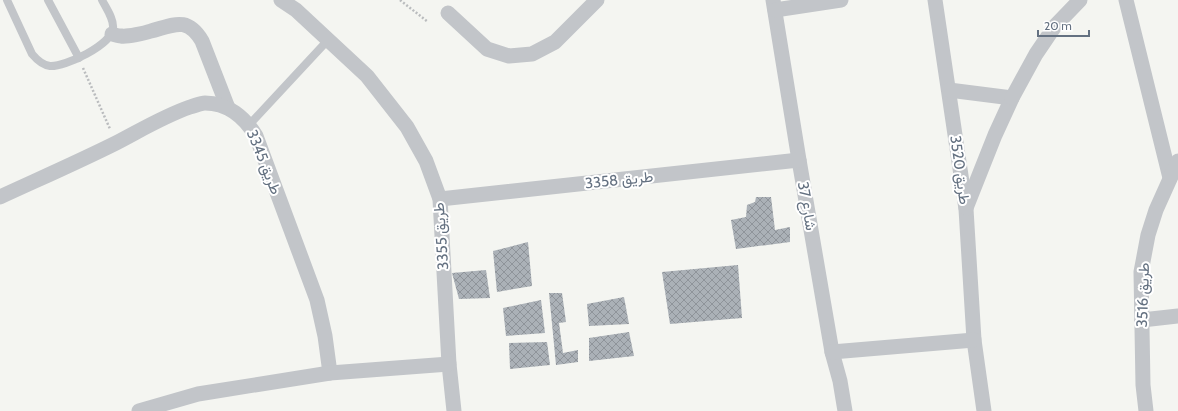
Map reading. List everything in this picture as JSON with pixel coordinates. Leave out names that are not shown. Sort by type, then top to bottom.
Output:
[{"type":"street","name":"طريق 3355","points":[[281,0],[300,5],[328,40],[367,76],[407,126],[426,161],[440,199],[449,364],[454,411]]},
{"type":"street","points":[[448,13],[487,50],[509,56],[532,54],[555,42],[597,0]]},
{"type":"street","points":[[774,5],[841,0]]},
{"type":"street","name":"طريق 3520","points":[[935,0],[966,209],[974,340],[984,411]]},
{"type":"street","points":[[966,209],[995,135],[1012,98],[1036,54],[1055,26],[1080,0]]},
{"type":"street","points":[[1126,0],[1170,178]]},
{"type":"street","name":"شارع 37","points":[[774,5],[832,352],[840,381],[845,411]]},
{"type":"street","points":[[112,34],[122,36],[151,31],[176,24],[192,28],[202,41],[228,108]]},
{"type":"street","points":[[949,90],[1012,98]]},
{"type":"street","name":"طريق 3345","points":[[0,198],[116,143],[172,114],[204,103],[218,104],[228,108],[239,115],[249,125],[256,136],[316,300],[325,336],[330,373]]},
{"type":"street","name":"طريق 3358","points":[[440,199],[799,160]]},
{"type":"street","name":"طريق 3516","points":[[1146,411],[1143,384],[1141,272],[1148,235],[1156,210],[1178,160]]},
{"type":"street","points":[[1142,320],[1178,316]]},
{"type":"street","points":[[832,352],[974,340]]},
{"type":"street","points":[[139,411],[145,408],[198,394],[330,373],[449,364]]},
{"type":"lane","points":[[7,0],[32,54],[36,60],[48,66],[55,66],[79,58],[106,41],[112,34],[114,28],[113,22],[102,0]]},
{"type":"lane","points":[[48,0],[79,58]]},
{"type":"lane","points":[[249,125],[328,40]]},
{"type":"path","points":[[400,0],[428,22]]},
{"type":"path","points":[[79,58],[116,143]]},
{"type":"building","points":[[756,197],[771,197],[775,230],[790,227],[790,242],[736,249],[731,220],[746,217],[747,205],[755,202]]},
{"type":"building","points":[[528,242],[532,286],[497,292],[493,251]]},
{"type":"building","points":[[738,265],[742,318],[670,324],[662,272]]},
{"type":"building","points":[[486,270],[490,298],[459,299],[452,273]]},
{"type":"building","points":[[549,293],[562,293],[566,322],[559,323],[563,353],[578,350],[578,362],[556,365]]},
{"type":"building","points":[[624,297],[629,324],[589,326],[587,304]]},
{"type":"building","points":[[541,300],[545,333],[506,336],[503,308]]},
{"type":"building","points":[[629,332],[634,356],[589,361],[589,338]]},
{"type":"building","points":[[547,342],[550,365],[510,369],[509,343]]}]
